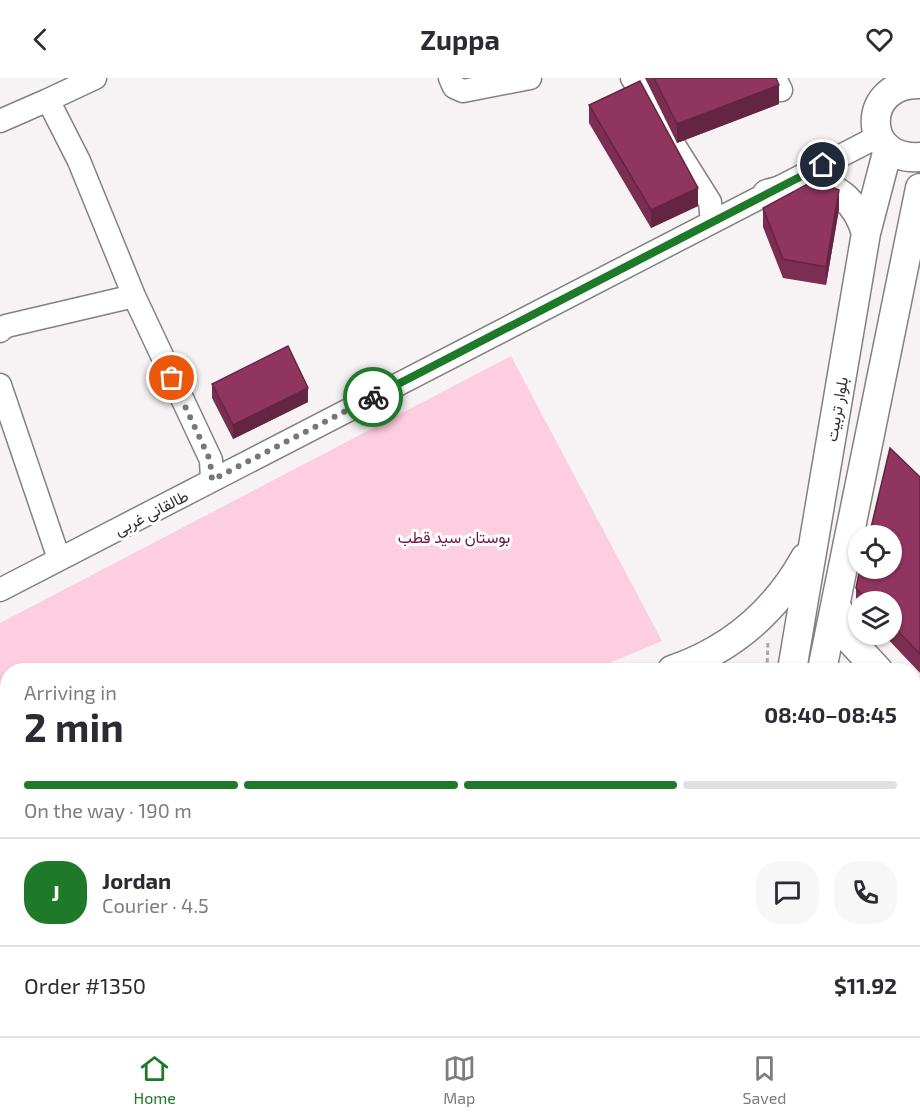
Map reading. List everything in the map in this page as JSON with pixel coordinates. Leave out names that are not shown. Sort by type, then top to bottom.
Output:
[{"type":"main road","points":[[886,86],[920,84]]},
{"type":"main road","name":"بلوار تربیت","points":[[793,663],[883,143],[876,113],[886,86]]},
{"type":"main road","points":[[883,143],[909,158],[920,158]]},
{"type":"main road","points":[[767,194],[807,185],[825,187],[839,193],[853,205],[861,217],[866,233]]},
{"type":"main road","points":[[824,663],[920,188]]},
{"type":"main road","points":[[689,663],[713,653],[757,620],[785,590],[814,543]]},
{"type":"main road","points":[[836,605],[852,642],[872,663]]},
{"type":"street","points":[[0,121],[95,78]]},
{"type":"street","points":[[450,78],[454,87],[463,91],[530,78]]},
{"type":"street","points":[[632,78],[710,202],[712,222]]},
{"type":"street","points":[[48,100],[79,161],[134,296],[210,460],[212,480]]},
{"type":"street","name":"طالقانی غربی","points":[[0,590],[767,194],[883,143]]},
{"type":"street","points":[[0,331],[6,326],[134,296]]},
{"type":"street","points":[[0,385],[59,559]]},
{"type":"green space","name":"بوستان سید قطب","points":[[511,356],[662,641],[609,663],[0,663],[0,623]]},
{"type":"building","points":[[654,78],[776,78],[779,85],[677,124]]},
{"type":"building","points":[[640,81],[698,188],[651,210],[589,105]]},
{"type":"building","points":[[815,180],[839,190],[826,267],[783,259],[763,208]]},
{"type":"building","points":[[288,346],[308,388],[233,425],[212,384]]},
{"type":"building","points":[[890,448],[920,477],[920,654],[902,635],[902,591],[859,591],[856,588],[858,579],[902,579],[902,525],[872,525]]},
{"type":"way so far","points":[[172,378],[210,460],[212,480],[373,397]]},
{"type":"route","points":[[373,397],[823,165]]}]
